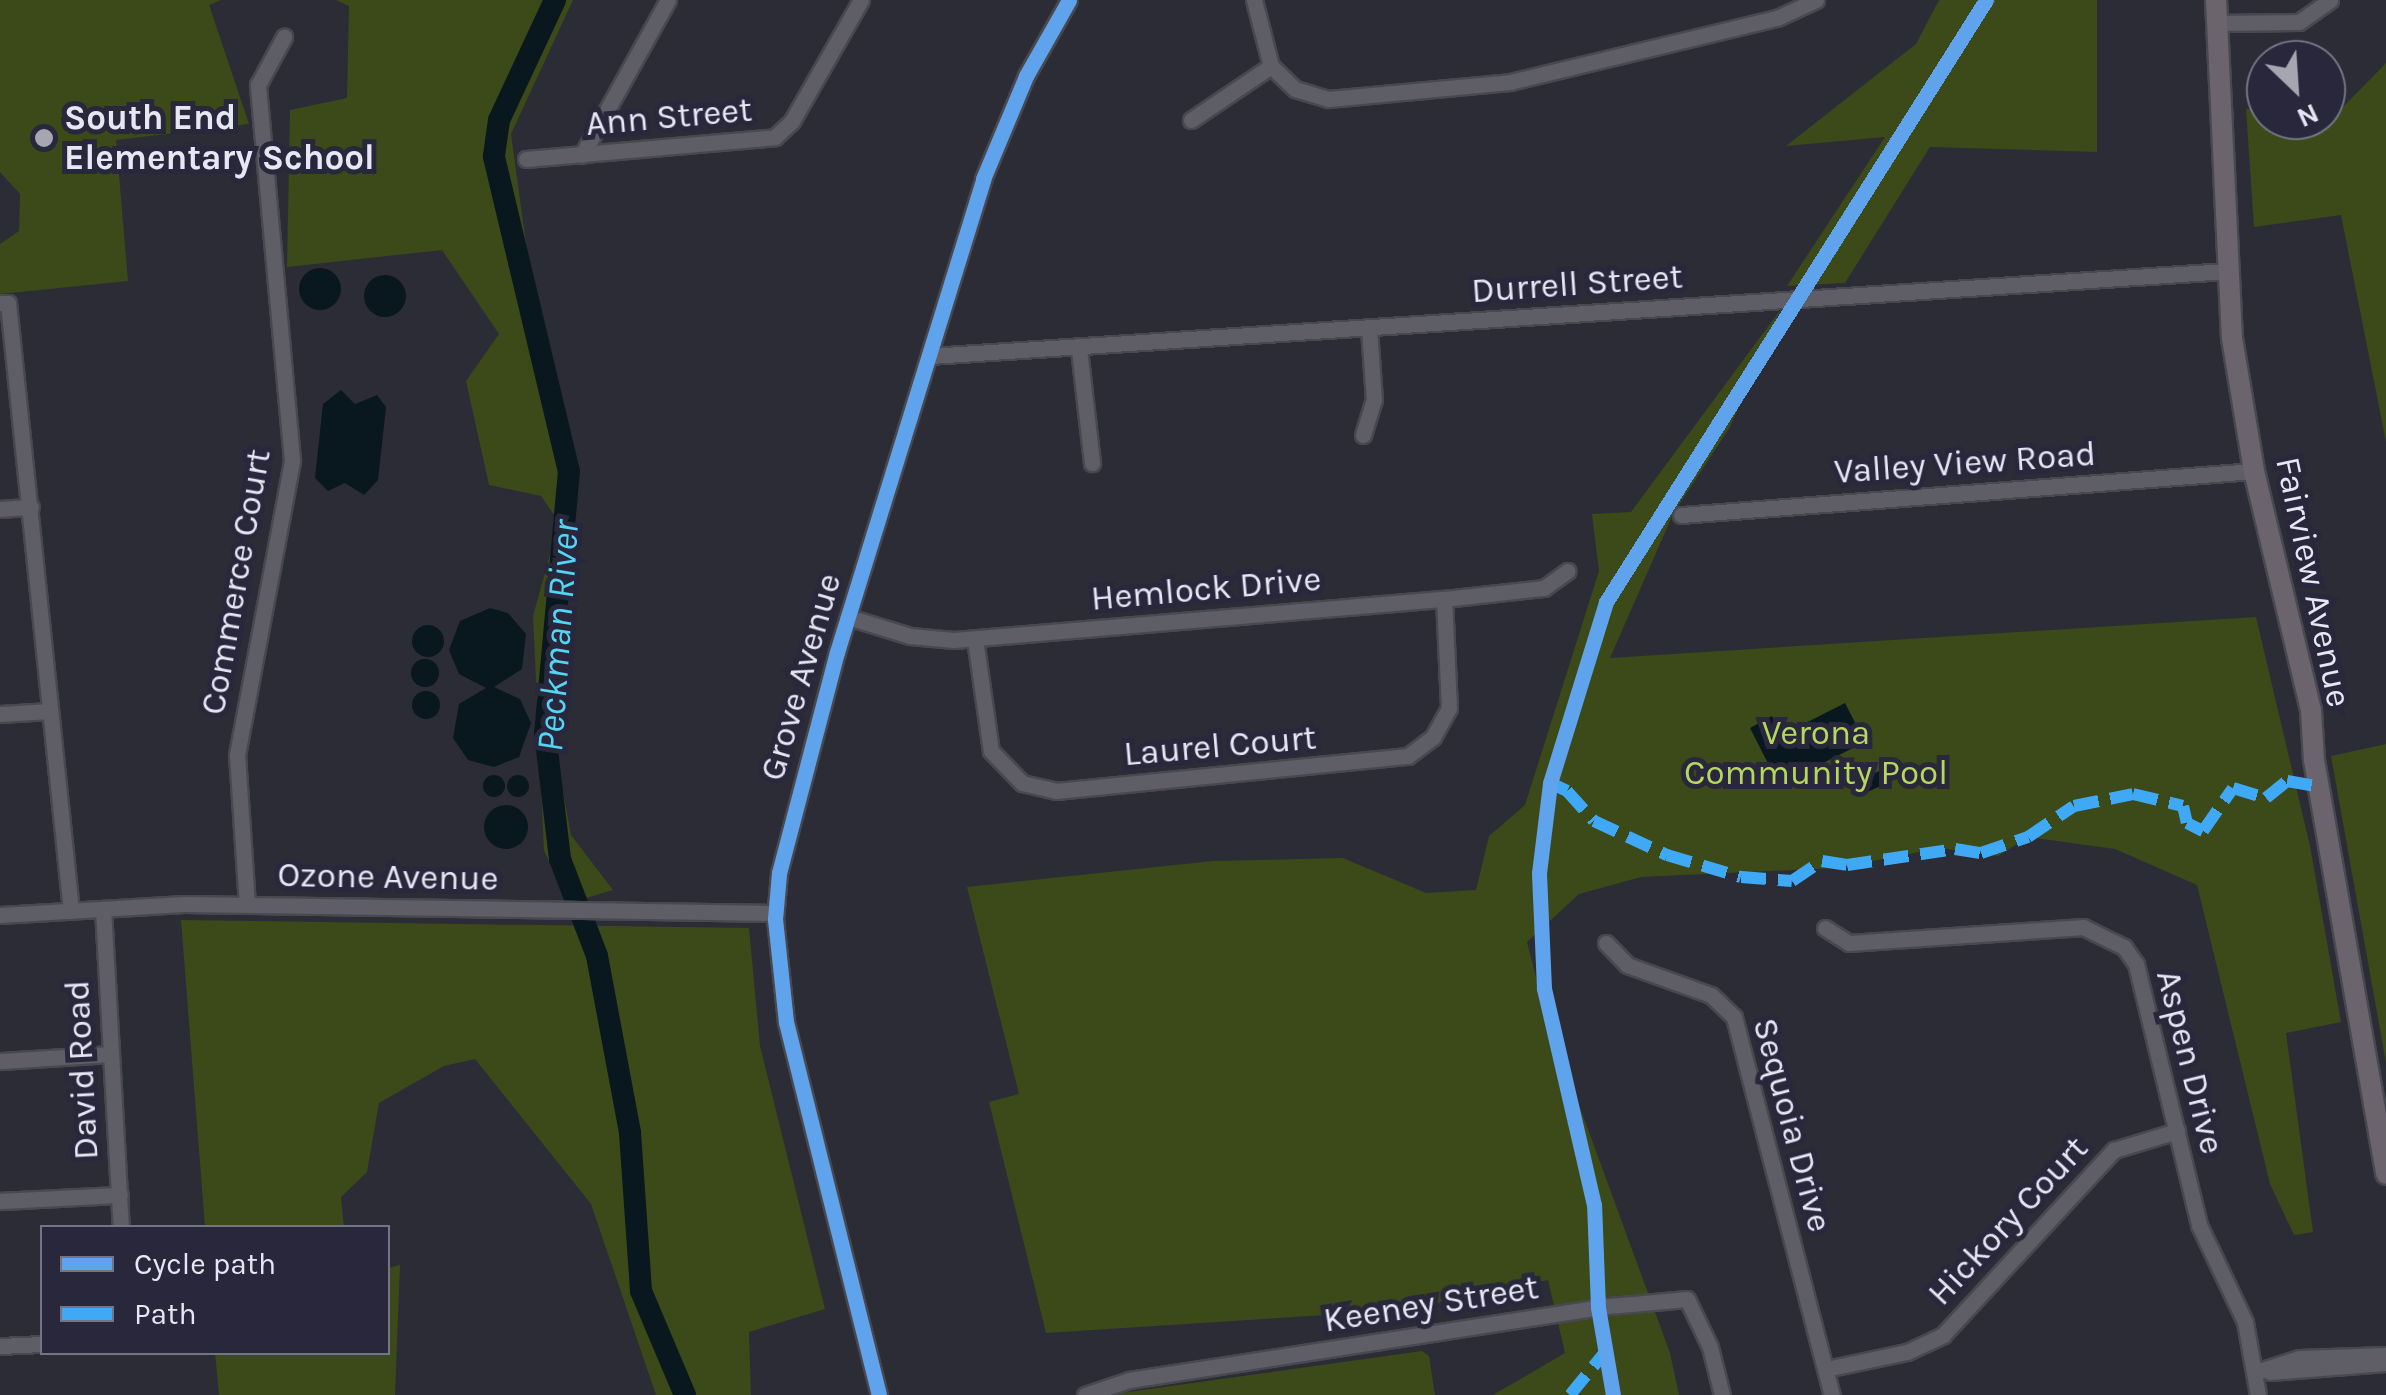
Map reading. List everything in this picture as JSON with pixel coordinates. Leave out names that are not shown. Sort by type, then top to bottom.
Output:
[{"type":"main road","name":"Fairview Avenue","points":[[2216,0],[2227,271],[2254,472],[2311,710],[2314,760],[2386,1174]]},
{"type":"street","points":[[582,155],[668,0]]},
{"type":"street","name":"Ann Street","points":[[526,159],[774,137],[792,121],[862,0]]},
{"type":"street","name":"Grove Avenue","points":[[879,1395],[795,1066],[775,913],[791,820],[848,617],[983,179],[1026,76],[1068,0]]},
{"type":"street","points":[[1254,0],[1271,66],[1295,89],[1328,99],[1510,82],[1777,18],[1816,0]]},
{"type":"street","points":[[2216,24],[2299,22],[2330,0]]},
{"type":"street","name":"Commerce Court","points":[[246,905],[239,738],[292,460],[258,85],[284,37]]},
{"type":"street","points":[[1191,120],[1271,66]]},
{"type":"street","name":"Durrell Street","points":[[930,356],[2227,271]]},
{"type":"street","points":[[4,303],[31,507],[72,911]]},
{"type":"street","points":[[1363,434],[1374,400],[1369,328]]},
{"type":"street","points":[[1079,349],[1092,463]]},
{"type":"street","name":"Valley View Road","points":[[1681,514],[2254,472]]},
{"type":"street","points":[[0,509],[31,507]]},
{"type":"street","name":"Hemlock Drive","points":[[848,617],[927,639],[976,638],[1544,588],[1567,572]]},
{"type":"street","name":"Laurel Court","points":[[976,638],[991,751],[1022,783],[1056,791],[1408,756],[1433,737],[1449,708],[1444,599]]},
{"type":"street","points":[[0,714],[50,711]]},
{"type":"street","name":"Ozone Avenue","points":[[0,915],[246,905],[775,913]]},
{"type":"street","name":"David Road","points":[[103,909],[122,1225]]},
{"type":"street","name":"Aspen Drive","points":[[1825,928],[1850,943],[2083,927],[2109,935],[2136,964],[2200,1225],[2245,1322],[2258,1395]]},
{"type":"street","name":"Sequoia Drive","points":[[1606,943],[1627,965],[1711,996],[1738,1025],[1832,1395]]},
{"type":"street","points":[[0,1061],[111,1054]]},
{"type":"street","name":"Hickory Court","points":[[1826,1369],[1907,1352],[1943,1335],[2114,1150],[2177,1132]]},
{"type":"street","points":[[0,1200],[120,1195]]},
{"type":"street","name":"Keeney Street","points":[[1085,1395],[1129,1380],[1598,1307],[1686,1299],[1710,1347],[1722,1395]]},
{"type":"street","points":[[0,1346],[40,1344]]},
{"type":"street","points":[[2256,1372],[2386,1359]]},
{"type":"green space","points":[[0,0],[221,0],[209,5],[249,124],[116,140],[128,281],[0,294],[0,244],[19,231],[20,194],[0,172]]},
{"type":"green space","points":[[336,0],[573,0],[511,134],[530,273],[578,481],[553,738],[571,835],[613,890],[569,903],[544,851],[533,616],[559,522],[541,496],[489,485],[466,381],[499,334],[442,250],[287,267],[290,110],[347,98],[349,6]]},
{"type":"green space","points":[[1939,0],[2097,0],[2097,152],[1930,147],[1845,283],[1787,286],[1885,137],[1786,146],[1916,44]]},
{"type":"green space","points":[[2386,63],[2386,442],[2341,215],[2254,227],[2248,140],[2346,140],[2346,104]]},
{"type":"green space","name":"Verona Community Pool","points":[[1781,309],[1730,427],[1673,514],[1610,658],[2256,617],[2310,846],[2341,1022],[2286,1033],[2313,1232],[2294,1235],[2270,1184],[2197,885],[2115,849],[2028,837],[1998,856],[1940,848],[1837,868],[1641,877],[1579,894],[1527,942],[1545,1012],[1670,1353],[1679,1395],[1493,1395],[1565,1353],[1548,1280],[1403,1310],[1046,1333],[989,1102],[1019,1094],[967,887],[1213,861],[1343,858],[1426,893],[1476,890],[1489,836],[1525,805],[1599,571],[1592,514],[1631,512]]},
{"type":"green space","points":[[2386,744],[2386,1063],[2331,756]]},
{"type":"green space","points":[[181,920],[749,928],[760,1046],[825,1309],[749,1332],[751,1395],[656,1395],[591,1204],[475,1059],[444,1066],[379,1103],[367,1172],[341,1197],[344,1225],[205,1225]]},
{"type":"green space","points":[[400,1265],[395,1395],[219,1395],[215,1355],[390,1355],[390,1268]]},
{"type":"green space","points":[[1422,1351],[1429,1356],[1435,1395],[1106,1395]]},
{"type":"shaded area","points":[[320,268],[335,274],[341,289],[335,304],[320,310],[305,304],[299,289],[305,274]]},
{"type":"shaded area","points":[[385,275],[400,281],[406,296],[400,311],[385,317],[370,311],[364,296],[370,281]]},
{"type":"shaded area","points":[[341,390],[355,404],[377,395],[386,407],[378,480],[364,495],[345,483],[328,491],[315,478],[323,404]]},
{"type":"shaded area","points":[[490,608],[508,613],[526,634],[522,669],[494,687],[520,699],[531,723],[519,757],[494,767],[468,760],[453,738],[459,704],[486,688],[459,674],[449,650],[460,621]]},
{"type":"shaded area","points":[[428,625],[439,630],[444,641],[439,652],[428,657],[417,652],[412,641],[417,630]]},
{"type":"shaded area","points":[[425,659],[435,663],[439,673],[435,683],[425,687],[415,683],[411,673],[415,663]]},
{"type":"shaded area","points":[[426,691],[436,695],[440,705],[436,715],[426,719],[416,715],[412,705],[416,695]]},
{"type":"shaded area","points":[[1845,703],[1865,742],[1779,785],[1750,728],[1772,716],[1782,735]]},
{"type":"shaded area","points":[[1890,766],[1896,779],[1864,793],[1858,781]]},
{"type":"shaded area","points":[[494,775],[502,778],[502,794],[494,797],[486,794],[483,786],[486,778]]},
{"type":"shaded area","points":[[514,775],[522,775],[529,786],[522,797],[514,797],[507,790],[507,782]]},
{"type":"shaded area","points":[[506,805],[522,811],[528,827],[522,843],[506,849],[490,843],[484,827],[490,811]]},
{"type":"waterway","name":"Peckman River","points":[[555,0],[499,120],[494,157],[569,471],[545,733],[560,859],[597,956],[630,1133],[641,1291],[685,1395]]},
{"type":"marked path","points":[[1550,783],[1567,791],[1594,821],[1667,855],[1741,877],[1792,881],[1822,861],[1847,865],[1955,849],[1981,853],[2028,837],[2074,806],[2133,794],[2183,806],[2187,823],[2203,831],[2233,788],[2266,798],[2287,781],[2320,787]]},
{"type":"marked path","points":[[1570,1395],[1606,1351]]},
{"type":"cycle path","points":[[879,1395],[786,1022],[775,919],[779,873],[837,652],[983,179],[1026,76],[1069,0]]},
{"type":"cycle path","points":[[1613,1395],[1598,1307],[1594,1205],[1544,988],[1539,873],[1550,783],[1606,602],[1986,0]]},
{"type":"place","name":"South End Elementary School","points":[[44,138]]}]
